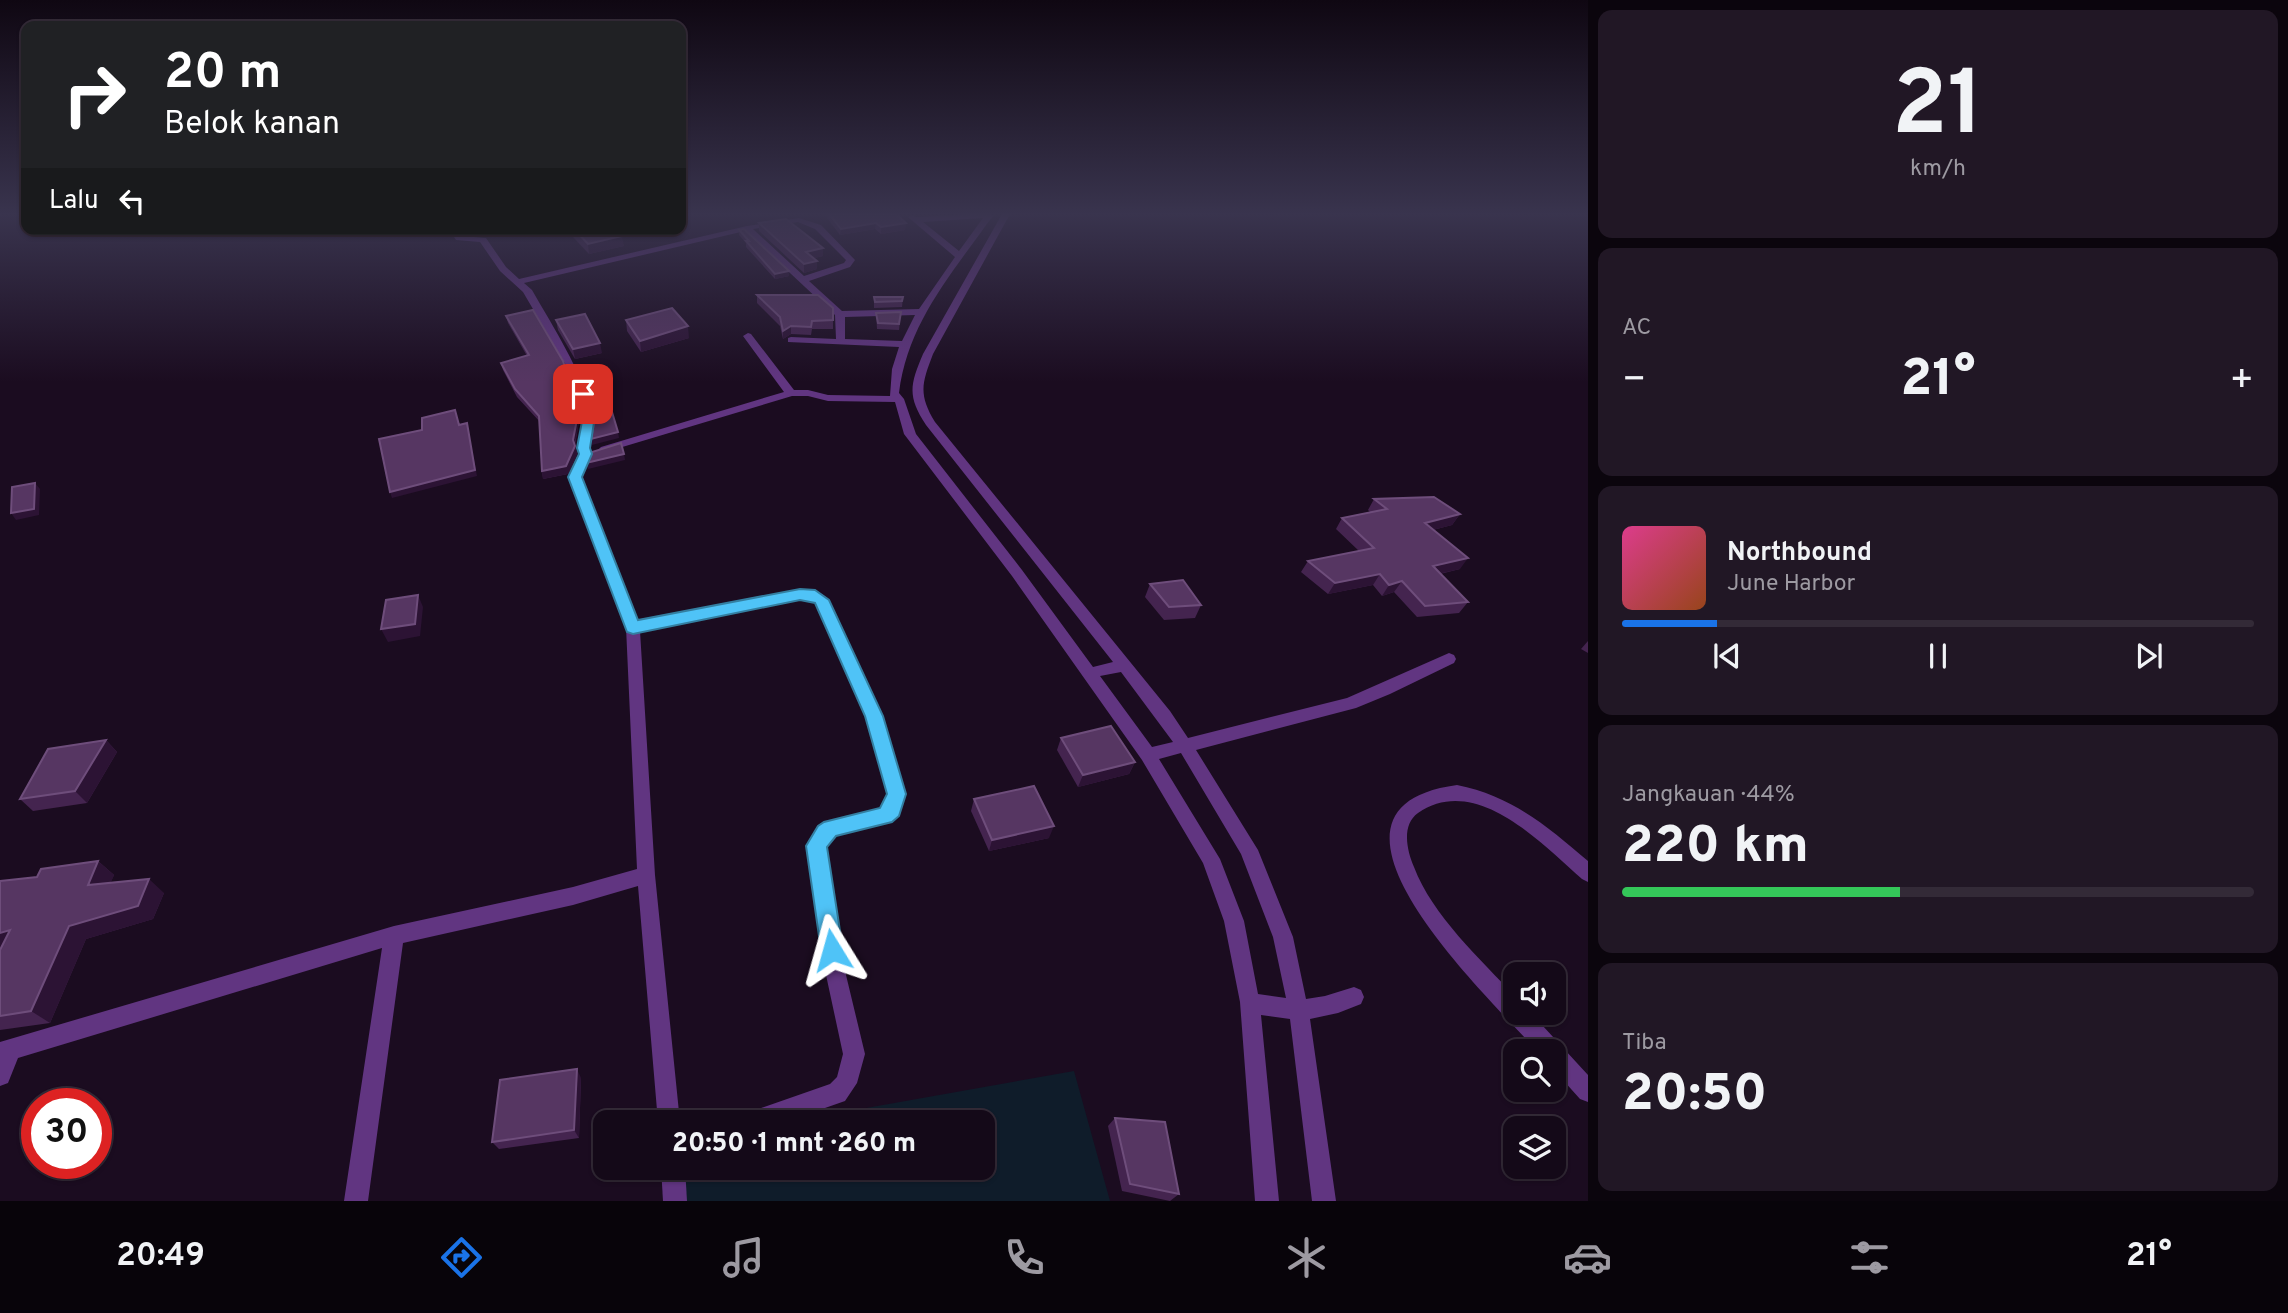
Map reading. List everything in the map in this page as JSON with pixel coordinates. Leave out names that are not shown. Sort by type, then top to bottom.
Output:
[{"type":"street","points":[[504,270],[527,290],[572,366],[589,416],[583,448],[586,454]]},
{"type":"street","points":[[517,282],[568,270]]},
{"type":"street","points":[[795,270],[840,314],[842,327],[839,342]]},
{"type":"street","points":[[805,279],[832,270]]},
{"type":"street","points":[[950,270],[904,344],[894,382],[894,394],[899,399],[910,434],[1020,572],[1149,754],[1195,829],[1220,881],[1234,921],[1255,1003],[1267,1201]]},
{"type":"street","points":[[968,270],[919,377],[916,394],[918,403],[930,423],[1120,666],[1230,816],[1259,874],[1283,937],[1324,1201]]},
{"type":"street","points":[[840,314],[924,312]]},
{"type":"street","points":[[748,336],[791,393]]},
{"type":"street","points":[[791,340],[904,344]]},
{"type":"street","points":[[669,1110],[646,875],[633,628],[575,477],[586,454],[791,393],[808,393],[828,398],[899,399]]},
{"type":"street","points":[[1020,572],[1042,567]]},
{"type":"street","points":[[633,628],[800,594],[815,595],[821,600],[874,716],[897,794],[892,810],[885,816],[831,828],[825,832],[817,846],[836,975],[854,1054],[846,1083],[837,1093],[787,1110]]},
{"type":"street","points":[[1149,754],[1350,704],[1449,659]]},
{"type":"street","points":[[1093,672],[1120,666]]},
{"type":"street","points":[[1503,997],[1456,945],[1421,899],[1407,874],[1398,835],[1405,813],[1423,799],[1434,795],[1461,793],[1489,800],[1539,830],[1588,873]]},
{"type":"street","points":[[0,1075],[5,1051],[394,935],[573,896],[646,875]]},
{"type":"street","points":[[356,1201],[394,935]]},
{"type":"street","points":[[1255,1003],[1294,1011],[1321,1008],[1354,997]]},
{"type":"street","points":[[1528,1025],[1540,1039]]},
{"type":"street","points":[[1566,1067],[1588,1091]]},
{"type":"street","points":[[674,1180],[675,1201]]},
{"type":"shaded area","points":[[1074,1071],[1110,1201],[683,1201],[682,1180],[995,1180],[995,1110],[855,1110]]},
{"type":"building","points":[[772,270],[789,271],[775,274]]},
{"type":"building","points":[[757,295],[818,295],[833,308],[833,320],[812,321],[811,327],[791,326],[783,331],[780,317]]},
{"type":"building","points":[[874,297],[903,297],[902,301],[875,302]]},
{"type":"building","points":[[672,308],[688,326],[640,341],[626,320]]},
{"type":"building","points":[[533,310],[563,361],[579,409],[573,440],[575,446],[566,466],[542,471],[539,416],[515,389],[501,363],[529,355],[506,316]]},
{"type":"building","points":[[901,312],[899,324],[878,323],[876,313]]},
{"type":"building","points":[[585,314],[600,343],[573,349],[556,320]]},
{"type":"building","points":[[455,410],[459,425],[467,423],[475,470],[390,492],[379,439],[422,430],[422,418]]},
{"type":"building","points":[[612,412],[618,432],[591,439],[595,418]]},
{"type":"building","points":[[621,443],[624,454],[586,463],[592,452]]},
{"type":"building","points":[[35,483],[34,509],[11,513],[12,487]]},
{"type":"building","points":[[1434,497],[1460,514],[1425,523],[1468,558],[1433,566],[1468,602],[1425,606],[1402,581],[1389,585],[1380,574],[1335,583],[1308,561],[1374,548],[1342,518],[1387,509],[1374,499]]},
{"type":"building","points":[[1183,580],[1201,605],[1169,607],[1150,584]]},
{"type":"building","points":[[418,595],[415,624],[381,629],[386,600]]},
{"type":"building","points":[[1111,726],[1135,762],[1083,775],[1061,738]]},
{"type":"building","points":[[106,740],[75,791],[20,799],[48,749]]},
{"type":"building","points":[[1034,786],[1054,826],[992,840],[974,799]]},
{"type":"building","points":[[98,861],[88,885],[149,879],[138,906],[69,926],[31,1011],[0,1016],[0,950],[10,930],[0,933],[0,881],[37,877],[41,869]]},
{"type":"building","points":[[577,1069],[574,1130],[492,1142],[500,1080]]},
{"type":"building","points":[[1115,1118],[1165,1122],[1179,1194],[1130,1184]]},
{"type":"route","points":[[583,394],[589,416],[583,448],[586,454],[575,477],[633,628],[800,594],[815,595],[821,600],[874,716],[897,794],[892,810],[885,816],[831,828],[825,832],[817,846],[832,950]]}]
